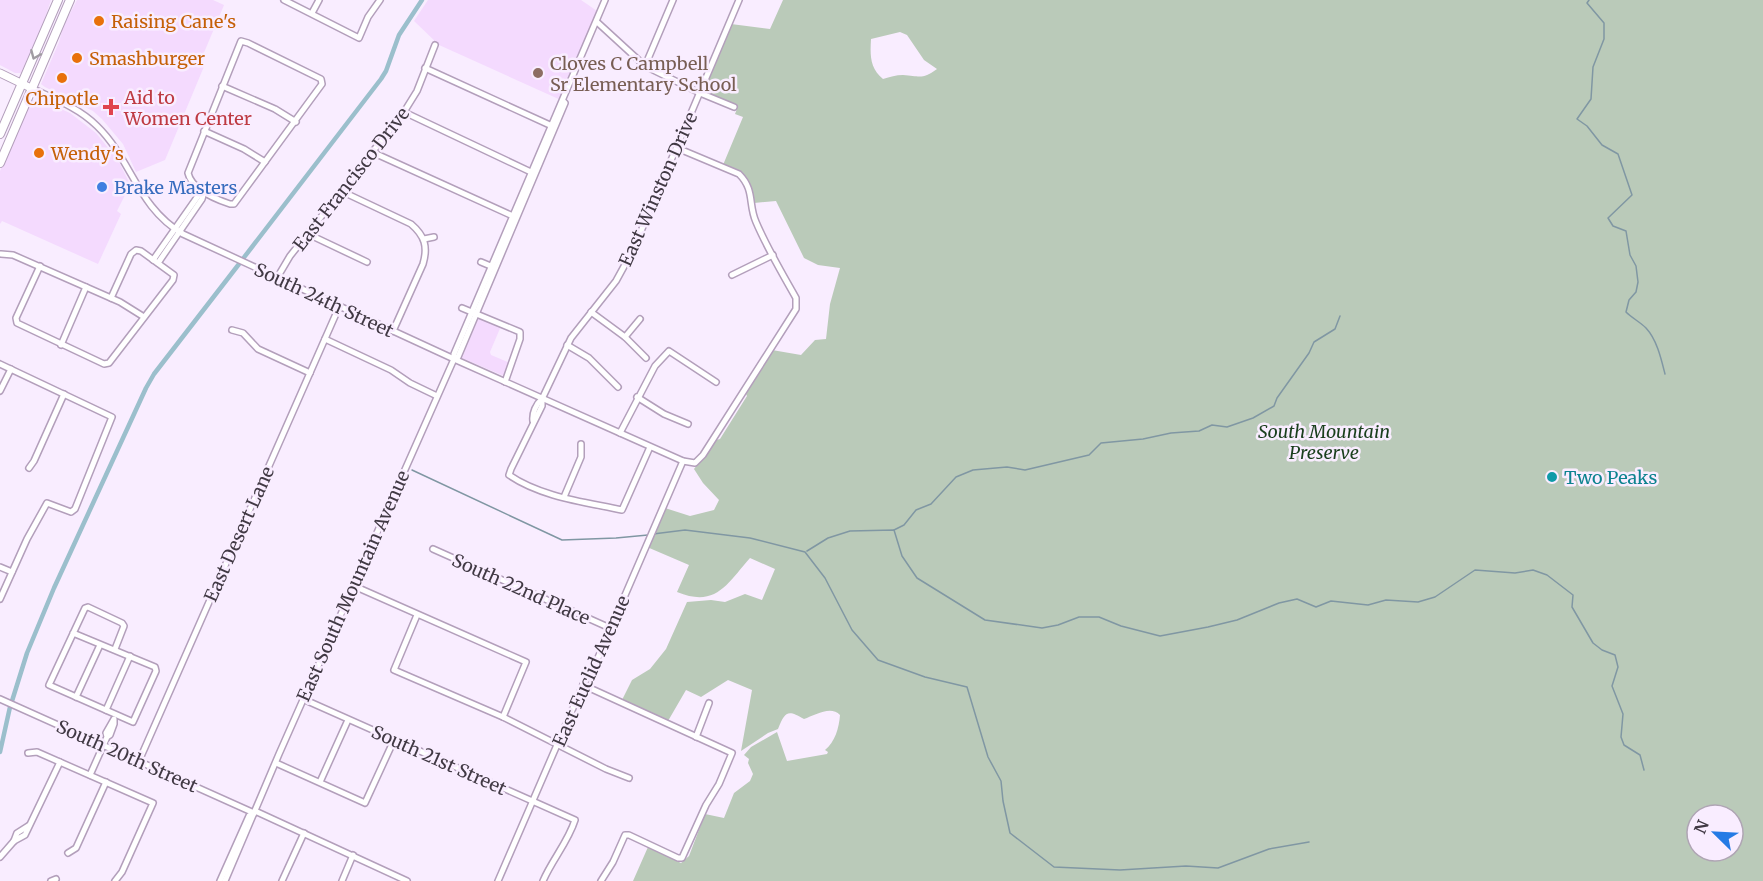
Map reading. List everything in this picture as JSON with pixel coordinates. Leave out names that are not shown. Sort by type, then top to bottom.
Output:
[{"type":"main road","points":[[0,134],[57,0]]},
{"type":"main road","points":[[0,163],[70,0]]},
{"type":"main road","name":"South 24th Street","points":[[0,73],[33,89]]},
{"type":"street","points":[[284,0],[359,38],[380,0]]},
{"type":"street","points":[[312,13],[319,0]]},
{"type":"street","name":"East South Mountain Avenue","points":[[225,881],[454,359],[453,354],[474,312],[605,0]]},
{"type":"street","points":[[645,66],[673,0]]},
{"type":"street","name":"East Winston Drive","points":[[564,497],[509,476],[567,345],[615,281],[633,250],[739,0]]},
{"type":"street","points":[[597,22],[645,66],[734,107]]},
{"type":"street","points":[[241,42],[248,42],[310,72],[322,82],[321,88],[296,122],[234,204],[220,201],[191,181],[188,173],[241,42]]},
{"type":"street","name":"East Francisco Drive","points":[[278,278],[286,261],[404,112],[417,91],[435,45]]},
{"type":"street","points":[[425,69],[553,126]]},
{"type":"street","points":[[222,86],[275,109],[296,122]]},
{"type":"street","name":"South 24th Street","points":[[33,89],[81,113],[98,127],[121,157],[145,199],[177,230],[339,307],[683,461],[695,463],[703,455],[796,309],[796,298],[773,255]]},
{"type":"street","points":[[404,112],[533,173]]},
{"type":"street","points":[[204,131],[244,149],[265,162]]},
{"type":"street","points":[[677,148],[739,174],[746,181],[750,190],[754,219],[773,255],[732,275]]},
{"type":"street","points":[[372,152],[514,217]]},
{"type":"street","points":[[341,191],[411,224],[424,239],[426,253],[423,264],[393,331]]},
{"type":"street","points":[[155,261],[198,196],[204,192]]},
{"type":"street","points":[[308,234],[367,262]]},
{"type":"street","points":[[424,239],[434,237]]},
{"type":"street","points":[[40,266],[16,318],[17,323],[105,364],[109,363],[173,280],[174,275],[141,250],[136,250],[131,254],[111,298]]},
{"type":"street","points":[[1,254],[14,255],[40,266],[111,298],[144,317]]},
{"type":"street","points":[[481,262],[493,267]]},
{"type":"street","points":[[61,345],[86,287]]},
{"type":"street","name":"East Desert Lane","points":[[139,761],[339,307]]},
{"type":"street","points":[[462,308],[520,332],[520,339],[505,382]]},
{"type":"street","points":[[591,312],[625,337],[646,358]]},
{"type":"street","points":[[625,337],[640,319]]},
{"type":"street","points":[[232,330],[243,333],[258,349],[310,373]]},
{"type":"street","points":[[325,339],[391,370],[410,383],[438,396]]},
{"type":"street","points":[[567,345],[589,358],[618,387]]},
{"type":"street","points":[[620,433],[655,366],[669,351],[716,382]]},
{"type":"street","points":[[0,364],[112,417],[75,509],[71,512],[47,503],[27,539],[0,599]]},
{"type":"street","points":[[0,391],[11,369]]},
{"type":"street","points":[[29,468],[64,394]]},
{"type":"street","points":[[638,397],[664,414],[688,424]]},
{"type":"street","points":[[581,444],[581,457],[564,497],[622,510],[650,447]]},
{"type":"street","name":"East Euclid Avenue","points":[[498,881],[583,686],[594,668],[683,461]]},
{"type":"street","name":"South 22nd Place","points":[[433,549],[610,628]]},
{"type":"street","points":[[0,567],[12,572]]},
{"type":"street","points":[[354,586],[526,662],[503,717]]},
{"type":"street","points":[[73,633],[155,667],[156,671],[133,722],[115,717],[106,710],[49,685],[73,633],[85,608],[88,607],[122,623],[124,626],[115,649]]},
{"type":"street","points":[[417,615],[394,670],[503,717],[629,778]]},
{"type":"street","points":[[76,697],[100,645]]},
{"type":"street","points":[[106,710],[130,656]]},
{"type":"street","points":[[583,686],[732,753],[682,858],[629,835],[625,836],[601,881]]},
{"type":"street","name":"South 20th Street","points":[[0,699],[353,855],[403,880]]},
{"type":"street","name":"South 21st Street","points":[[303,699],[575,820],[572,829],[550,863],[543,881]]},
{"type":"street","points":[[696,737],[709,703]]},
{"type":"street","points":[[90,775],[107,736],[110,735],[115,717]]},
{"type":"street","points":[[320,782],[348,720]]},
{"type":"street","points":[[276,763],[366,803],[394,740]]},
{"type":"street","points":[[28,753],[37,752],[153,803],[122,872],[113,881]]},
{"type":"street","points":[[0,857],[14,841],[25,834],[60,762]]},
{"type":"street","points":[[68,853],[76,848],[106,782]]},
{"type":"street","name":"East South Mountain Avenue","points":[[220,881],[249,816],[254,812]]},
{"type":"street","points":[[282,881],[304,833]]},
{"type":"street","points":[[342,881],[353,855]]},
{"type":"shaded area","points":[[0,0],[51,0],[21,73],[15,73],[0,65]]},
{"type":"shaded area","points":[[77,0],[213,0],[224,5],[200,62],[205,64],[165,160],[136,172],[123,144],[102,119],[93,111],[41,84],[63,27]]},
{"type":"shaded area","name":"Cloves C Campbell Sr Elementary School","points":[[428,0],[581,0],[600,13],[563,101],[439,45],[414,21]]},
{"type":"shaded area","points":[[37,98],[70,113],[96,133],[118,160],[132,188],[126,193],[117,211],[121,214],[98,264],[2,221],[0,224],[0,171],[32,101]]},
{"type":"shaded area","points":[[479,317],[501,326],[490,352],[491,355],[510,363],[504,376],[462,358]]},
{"type":"green space","name":"South Mountain Preserve","points":[[783,0],[1763,0],[1763,881],[633,881],[648,847],[681,863],[689,856],[705,814],[724,818],[734,793],[750,781],[753,774],[748,763],[749,759],[744,755],[751,747],[777,732],[787,761],[827,754],[825,750],[834,739],[840,715],[828,711],[804,719],[794,714],[787,714],[778,729],[741,751],[752,690],[728,680],[701,697],[686,690],[668,721],[622,700],[632,680],[650,669],[666,649],[687,602],[711,600],[725,602],[745,594],[762,600],[775,569],[750,558],[720,591],[702,597],[690,596],[677,592],[689,565],[647,547],[665,508],[690,516],[714,510],[719,500],[694,469],[716,440],[720,439],[772,350],[801,355],[815,340],[826,339],[830,304],[840,268],[818,265],[804,258],[776,201],[754,203],[746,178],[723,165],[743,117],[735,114],[738,106],[704,91],[731,24],[770,29]],"holes":[[[900,32],[907,35],[924,60],[937,69],[928,75],[900,75],[883,79],[872,61],[871,39]]]},
{"type":"waterway","points":[[242,260],[381,79],[399,35],[422,0]]},
{"type":"waterway","points":[[1589,0],[1587,3],[1604,23],[1604,39],[1593,67],[1591,99],[1577,119],[1587,126],[1602,145],[1618,154],[1632,195],[1608,218],[1613,226],[1626,231],[1638,282],[1636,292],[1629,300],[1626,312],[1650,333],[1658,349],[1665,374]]},
{"type":"waterway","points":[[12,701],[27,653],[54,588],[146,388],[154,374],[239,264]]},
{"type":"waterway","points":[[894,530],[904,525],[916,510],[931,504],[956,477],[973,470],[1007,467],[1025,470],[1089,455],[1101,443],[1199,431],[1212,425],[1227,427],[1253,418],[1274,406],[1314,342],[1335,329],[1340,316]]},
{"type":"waterway","points":[[412,470],[562,540],[648,535]]},
{"type":"waterway","points":[[653,534],[685,530],[750,538],[805,552],[825,578],[852,630],[878,660],[925,677],[967,687],[988,757],[1001,781],[1010,833],[1054,867],[1120,870],[1186,866],[1218,868],[1269,849],[1309,842]]},
{"type":"waterway","points":[[807,551],[828,538],[850,531],[894,530],[902,556],[917,578],[985,620],[1042,628],[1079,617],[1099,617],[1121,626],[1160,636],[1237,620],[1279,603],[1297,599],[1316,607],[1331,601],[1368,605],[1386,600],[1418,602],[1435,597],[1475,570],[1515,573],[1533,570],[1547,575],[1573,595],[1572,607],[1593,643],[1602,650],[1615,655],[1618,667],[1612,686],[1623,714],[1621,737],[1624,745],[1640,755],[1644,770]]},
{"type":"waterway","points":[[0,752],[10,707]]},
{"type":"place","name":"Raising Cane's","points":[[99,21]]},
{"type":"place","name":"Smashburger","points":[[77,58]]},
{"type":"place","name":"Cloves C Campbell Sr Elementary School","points":[[538,73]]},
{"type":"place","name":"Chipotle","points":[[62,78]]},
{"type":"place","name":"Aid to Women Center","points":[[111,107]]},
{"type":"place","name":"Wendy's","points":[[39,153]]},
{"type":"place","name":"Brake Masters","points":[[102,187]]},
{"type":"place","name":"Two Peaks","points":[[1552,477]]}]
